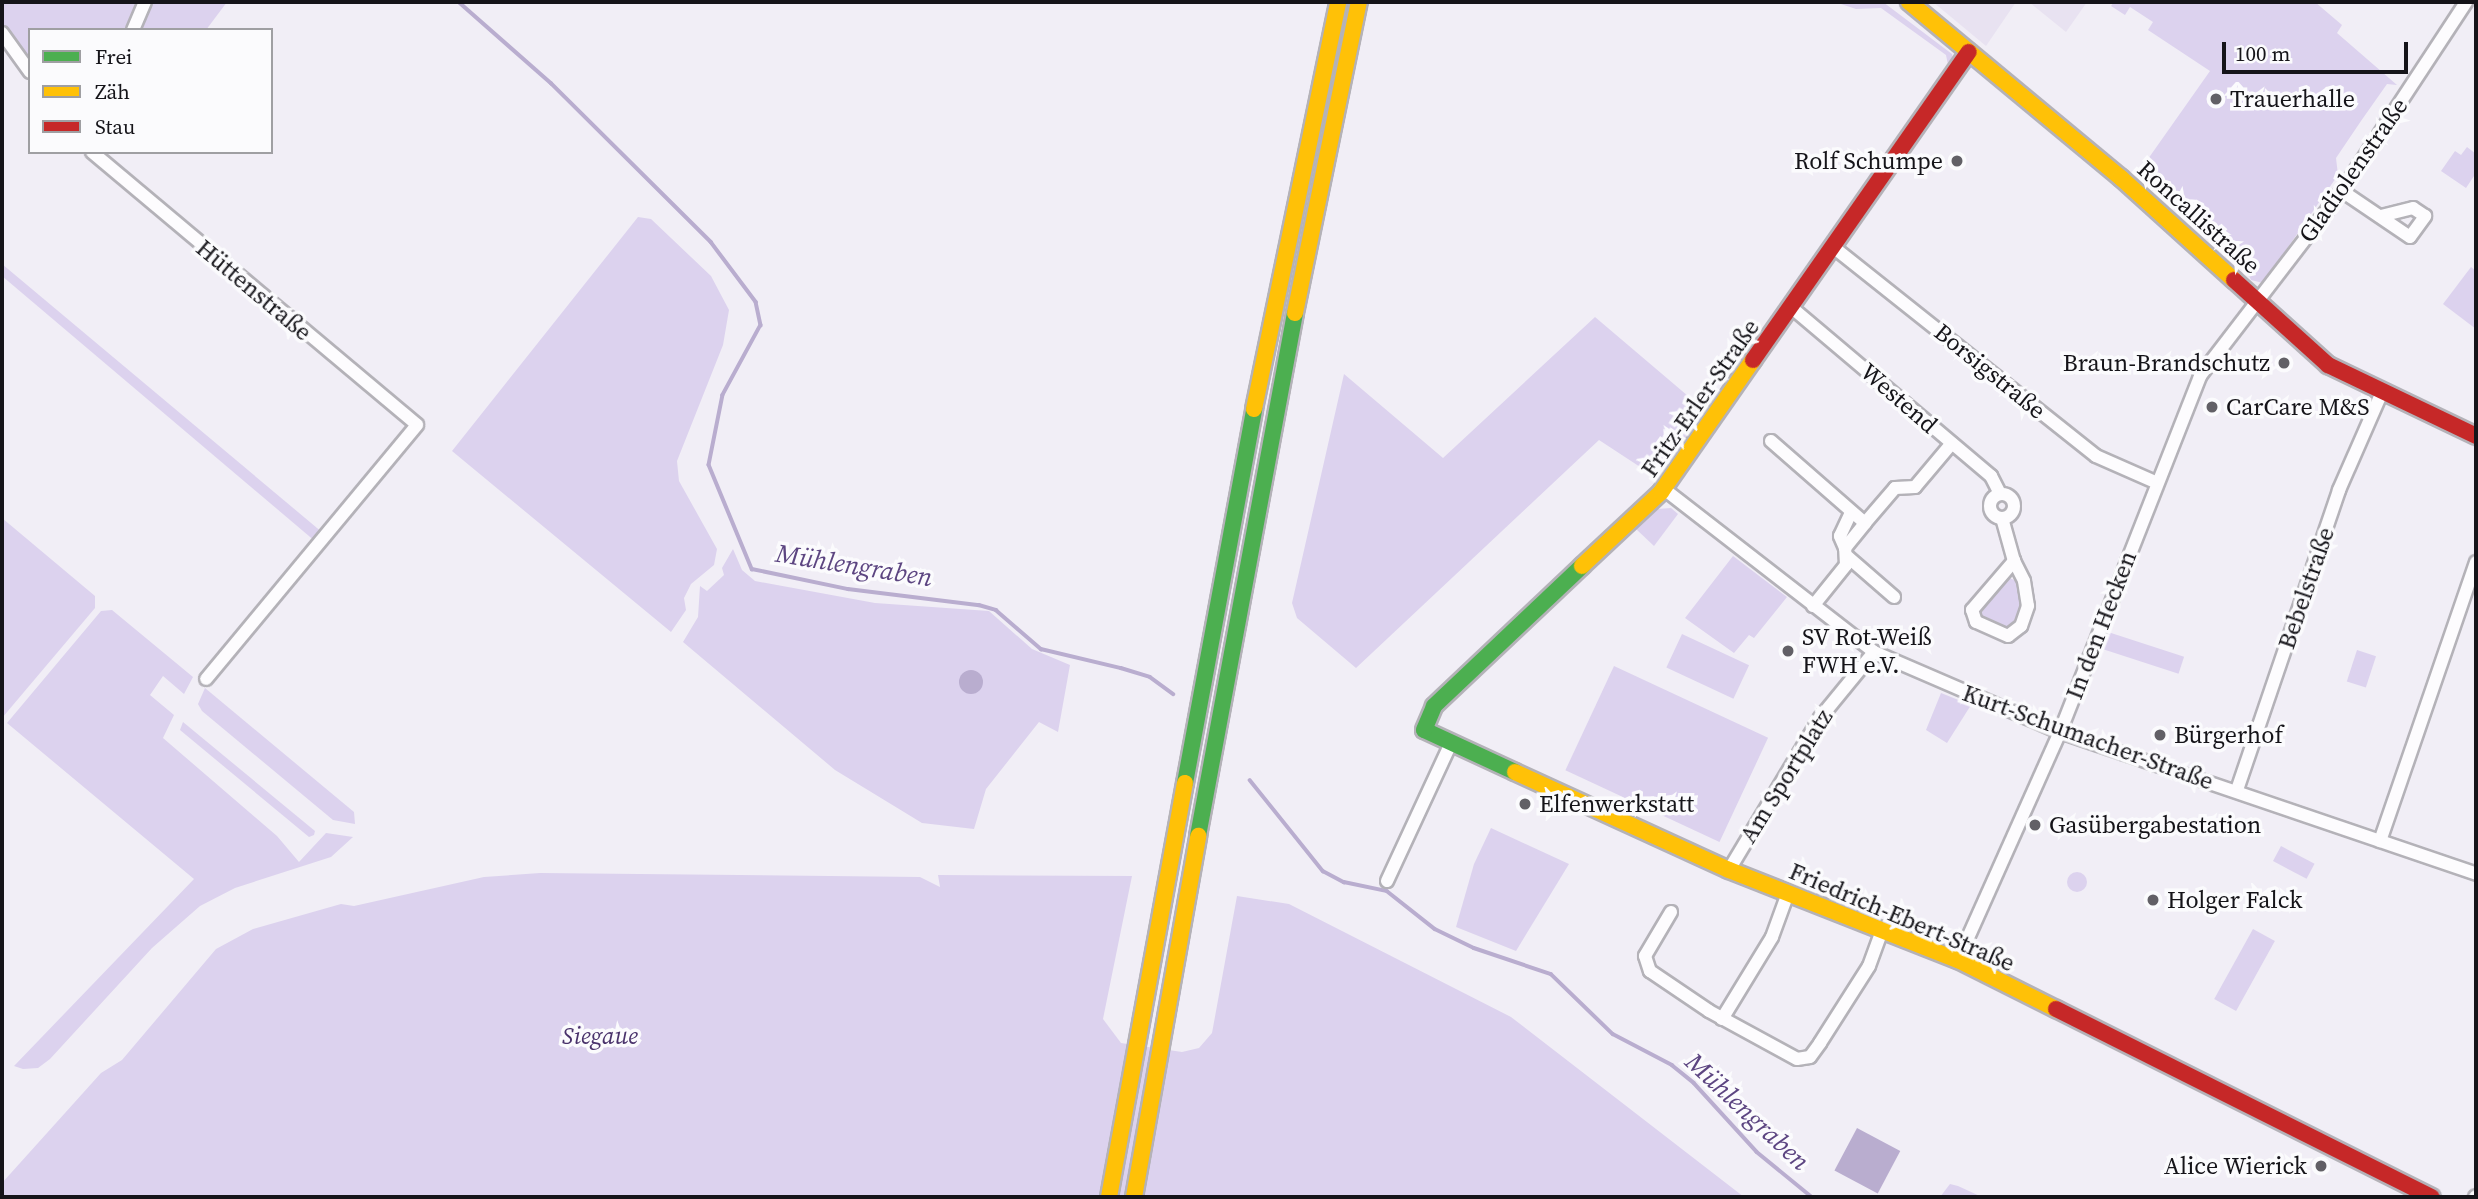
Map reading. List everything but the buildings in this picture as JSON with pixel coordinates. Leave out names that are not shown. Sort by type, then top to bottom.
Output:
[{"type":"main road","points":[[1108,1197],[1265,347],[1338,2]]},
{"type":"main road","points":[[1134,1197],[1256,505],[1359,2]]},
{"type":"main road","name":"Roncallistraße","points":[[1909,2],[2121,178],[2328,365],[2476,436]]},
{"type":"main road","name":"Fritz-Erler-Straße","points":[[1423,730],[1434,706],[1664,489],[1969,52]]},
{"type":"main road","name":"Friedrich-Ebert-Straße","points":[[1423,730],[1729,870],[1958,960],[2432,1197]]},
{"type":"street","points":[[134,28],[145,2]]},
{"type":"street","name":"Gladiolenstraße","points":[[2257,300],[2342,191],[2466,2]]},
{"type":"street","points":[[2,33],[28,69]]},
{"type":"street","name":"Hüttenstraße","points":[[94,154],[417,425],[206,679]]},
{"type":"street","points":[[2342,191],[2380,216]]},
{"type":"street","name":"Borsigstraße","points":[[1832,246],[2096,456],[2155,482]]},
{"type":"street","name":"In den Hecken","points":[[1958,960],[2060,732],[2155,482],[2200,376],[2257,300]]},
{"type":"street","name":"Westend","points":[[1791,307],[1991,476],[2000,494],[1990,507],[2002,518],[2014,561]]},
{"type":"street","name":"Bebelstraße","points":[[2237,790],[2343,477],[2383,390]]},
{"type":"street","points":[[1771,441],[1865,523]]},
{"type":"street","points":[[1846,552],[1865,523],[1895,488],[1915,487],[1952,443]]},
{"type":"street","name":"Kurt-Schumacher-Straße","points":[[1664,489],[1874,652],[2060,732],[2237,790],[2476,874]]},
{"type":"street","points":[[1813,606],[1846,565],[1846,552],[1840,536],[1851,512]]},
{"type":"street","points":[[1846,552],[1895,597]]},
{"type":"street","points":[[2014,561],[2024,581],[2028,606],[2021,626],[2008,636],[1976,622],[1972,610],[2014,561]]},
{"type":"street","points":[[2380,841],[2476,562]]},
{"type":"street","name":"Am Sportplatz","points":[[1729,870],[1806,738],[1874,652]]},
{"type":"street","points":[[1387,881],[1451,743]]},
{"type":"street","points":[[1722,1019],[1772,937],[1788,893]]},
{"type":"street","points":[[1671,912],[1645,956],[1647,967],[1722,1019],[1792,1057],[1807,1058],[1869,966],[1882,931]]},
{"type":"shaded area","points":[[1933,2],[2016,2],[1986,46]]},
{"type":"shaded area","points":[[2029,2],[2087,2],[2066,32]]},
{"type":"shaded area","points":[[971,670],[979,674],[983,682],[979,690],[971,694],[963,690],[959,682],[963,674]]},
{"type":"shaded area","points":[[1857,1128],[1900,1151],[1878,1193],[1834,1170]]},
{"type":"green space","points":[[2,2],[227,2],[208,28],[28,28],[28,63],[2,27]]},
{"type":"green space","points":[[1835,2],[1883,2],[1952,54],[1953,59],[1948,65],[1946,55],[1881,8],[1856,9]]},
{"type":"green space","points":[[2114,2],[2315,2],[2342,25],[2337,33],[2397,85],[2387,84],[2361,121],[2336,158],[2338,175],[2263,283],[2251,280],[2248,273],[2136,176],[2210,71],[2148,30],[2153,22],[2130,7],[2125,15],[2111,6]]},
{"type":"green space","points":[[2467,147],[2476,154],[2476,173],[2466,188],[2441,171],[2455,151],[2461,155]]},
{"type":"green space","points":[[638,217],[651,219],[711,276],[729,310],[723,345],[677,461],[679,481],[717,549],[714,565],[691,584],[684,598],[686,610],[671,632],[452,451]]},
{"type":"green space","points":[[2,264],[323,533],[316,542],[2,276]]},
{"type":"green space","points":[[2471,267],[2476,271],[2476,329],[2443,304]]},
{"type":"green space","points":[[1595,317],[1708,413],[1660,480],[1599,440],[1356,668],[1297,618],[1292,603],[1344,374],[1443,458]]},
{"type":"green space","points":[[1671,508],[1678,514],[1654,546],[1636,529],[1657,509]]},
{"type":"green space","points":[[2,518],[95,596],[95,608],[2,718]]},
{"type":"green space","points":[[733,549],[742,570],[755,581],[875,603],[989,611],[1032,649],[1070,665],[1058,732],[1039,722],[986,789],[974,829],[922,823],[835,770],[683,642],[698,617],[700,586],[707,591],[724,575],[722,568]]},
{"type":"green space","points":[[1733,556],[1787,597],[1754,638],[1749,635],[1734,653],[1685,618]]},
{"type":"green space","points":[[2007,577],[2019,582],[2024,603],[2015,623],[2007,628],[1983,619],[1979,610]]},
{"type":"green space","points":[[112,610],[193,677],[184,694],[163,676],[150,695],[174,715],[163,738],[277,836],[299,862],[326,833],[353,837],[331,857],[235,888],[200,906],[152,948],[50,1059],[38,1068],[23,1069],[14,1066],[194,879],[7,723],[101,611]]},
{"type":"green space","points":[[2108,632],[2184,657],[2179,674],[2102,649]]},
{"type":"green space","points":[[1682,634],[1749,665],[1733,699],[1666,668]]},
{"type":"green space","points":[[2357,650],[2376,656],[2366,688],[2347,681]]},
{"type":"green space","points":[[1614,666],[1768,738],[1719,842],[1565,770]]},
{"type":"green space","points":[[205,688],[354,812],[355,824],[333,820],[202,711],[198,704]]},
{"type":"green space","points":[[1941,693],[1971,705],[1947,743],[1926,730]]},
{"type":"green space","points":[[183,722],[315,831],[314,835],[309,837],[180,730]]},
{"type":"green space","points":[[1491,828],[1569,864],[1516,951],[1456,927],[1474,864]]},
{"type":"green space","points":[[2281,846],[2315,864],[2307,879],[2273,861]]},
{"type":"green space","points":[[2077,872],[2084,875],[2087,882],[2084,889],[2077,892],[2070,889],[2067,882],[2070,875]]},
{"type":"green space","name":"Siegaue","points":[[540,873],[920,877],[940,887],[938,875],[1132,876],[1103,1019],[1121,1043],[1182,1052],[1199,1048],[1212,1033],[1237,896],[1289,904],[1511,1017],[1744,1197],[2,1197],[2,1183],[101,1073],[122,1060],[216,949],[253,929],[341,904],[354,906],[484,877]]},
{"type":"green space","points":[[2253,929],[2275,941],[2236,1011],[2214,999]]},
{"type":"green space","points":[[1950,1184],[1958,1186],[1982,1197],[1940,1197]]},
{"type":"waterway","name":"Mühlengraben","points":[[459,2],[551,83],[711,242],[756,302],[761,325],[723,395],[709,465],[752,569],[848,589],[979,605],[996,610],[1041,649],[1150,677],[1173,694]]},
{"type":"waterway","name":"Mühlengraben","points":[[1250,780],[1323,871],[1344,882],[1387,891],[1435,929],[1474,948],[1551,974],[1613,1034],[1672,1065],[1694,1083],[1757,1152],[1812,1197]]},
{"type":"traffic: fast","points":[[1198,836],[1295,313]]},
{"type":"traffic: fast","points":[[1185,783],[1254,409]]},
{"type":"traffic: fast","points":[[1515,772],[1424,730],[1434,706],[1582,566]]},
{"type":"traffic: slow","points":[[1254,409],[1338,2]]},
{"type":"traffic: slow","points":[[1295,313],[1359,2]]},
{"type":"traffic: slow","points":[[1909,2],[2121,178],[2234,280]]},
{"type":"traffic: slow","points":[[1582,566],[1661,492],[1753,360]]},
{"type":"traffic: slow","points":[[1515,772],[1729,870],[1958,960],[2056,1009]]},
{"type":"traffic: slow","points":[[1109,1197],[1185,783]]},
{"type":"traffic: slow","points":[[1134,1197],[1198,836]]},
{"type":"traffic: jam","points":[[1753,360],[1969,52]]},
{"type":"traffic: jam","points":[[2234,280],[2328,365],[2476,436]]},
{"type":"traffic: jam","points":[[2056,1009],[2432,1197]]},
{"type":"place","name":"Trauerhalle","points":[[2216,99]]},
{"type":"place","name":"Rolf Schumpe","points":[[1957,161]]},
{"type":"place","name":"Braun-Brandschutz","points":[[2284,363]]},
{"type":"place","name":"CarCare M&S","points":[[2212,407]]},
{"type":"place","name":"SV Rot-Weiß FWH e.V.","points":[[1788,651]]},
{"type":"place","name":"Bürgerhof","points":[[2160,735]]},
{"type":"place","name":"Elfenwerkstatt","points":[[1525,804]]},
{"type":"place","name":"Gasübergabestation","points":[[2035,825]]},
{"type":"place","name":"Holger Falck","points":[[2153,900]]},
{"type":"place","name":"Alice Wierick","points":[[2321,1166]]}]
